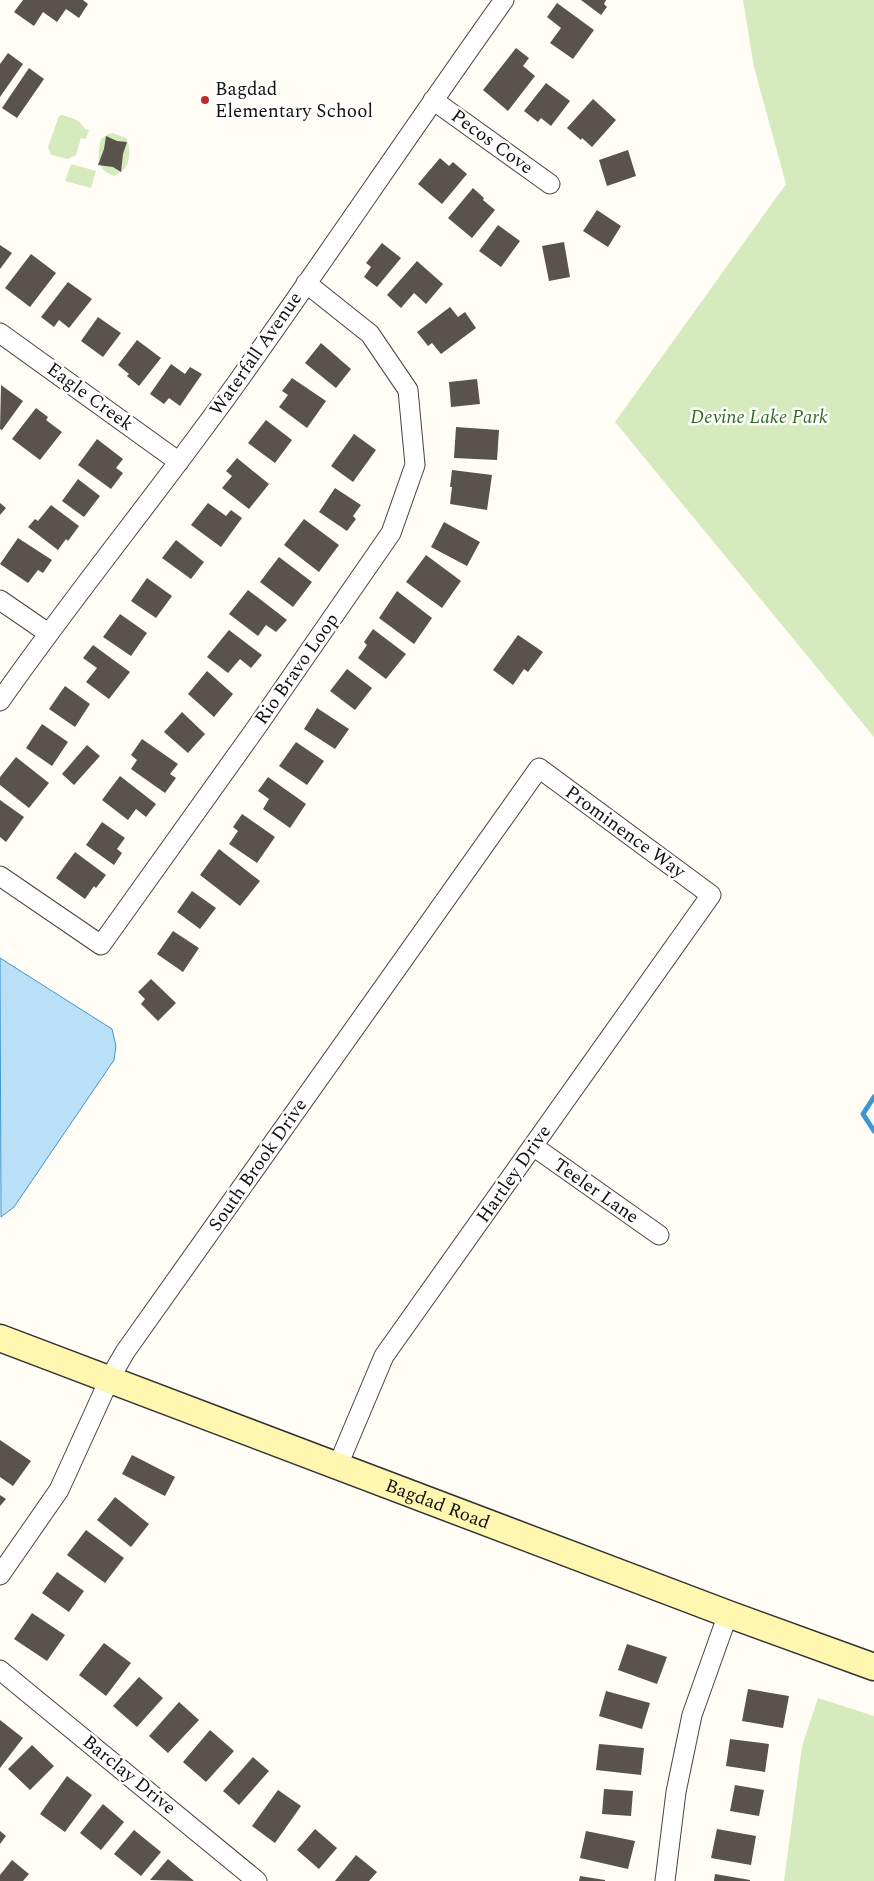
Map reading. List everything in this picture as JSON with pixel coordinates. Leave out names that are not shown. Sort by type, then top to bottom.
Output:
[{"type":"street","name":"Waterfall Avenue","points":[[0,701],[48,633],[179,462],[504,0]]},
{"type":"street","name":"Pecos Cove","points":[[433,100],[550,184]]},
{"type":"street","name":"Rio Bravo Loop","points":[[0,876],[101,945],[392,533],[415,465],[408,390],[370,334],[306,283]]},
{"type":"street","name":"Eagle Creek","points":[[0,333],[179,462]]},
{"type":"street","points":[[0,600],[48,633]]},
{"type":"street","name":"Prominence Way","points":[[539,768],[711,895]]},
{"type":"street","name":"South Brook Drive","points":[[0,1575],[59,1490],[110,1378],[125,1352],[539,768]]},
{"type":"street","name":"Hartley Drive","points":[[338,1465],[384,1356],[711,895]]},
{"type":"street","name":"Teeler Lane","points":[[533,1146],[658,1235]]},
{"type":"street","name":"Bagdad Road","points":[[0,1338],[110,1378],[728,1614],[874,1667]]},
{"type":"street","points":[[665,1881],[676,1792],[692,1715],[728,1614]]},
{"type":"street","name":"Barclay Drive","points":[[0,1670],[257,1881]]},
{"type":"green space","name":"Devine Lake Park","points":[[743,0],[874,0],[874,737],[615,422],[786,184],[754,67]]},
{"type":"green space","points":[[63,115],[79,121],[85,129],[89,130],[86,139],[81,138],[76,155],[68,159],[51,155],[48,147],[59,116]]},
{"type":"green space","points":[[113,133],[126,138],[129,151],[127,165],[114,176],[104,170],[99,161],[101,139]]},
{"type":"green space","points":[[71,164],[96,171],[91,188],[65,181]]},
{"type":"green space","points":[[818,1698],[874,1716],[874,1881],[784,1881],[802,1746]]},
{"type":"water","points":[[0,958],[112,1029],[116,1046],[114,1060],[14,1207],[1,1217]]},
{"type":"building","points":[[23,0],[83,0],[88,4],[79,18],[66,9],[57,22],[43,12],[34,26],[14,12]]},
{"type":"building","points":[[581,0],[606,0],[604,4],[607,7],[601,15]]},
{"type":"building","points":[[557,3],[594,30],[573,59],[550,43],[561,28],[547,17]]},
{"type":"building","points":[[516,48],[529,58],[523,66],[535,76],[508,111],[483,90]]},
{"type":"building","points":[[8,53],[23,64],[0,97],[0,64]]},
{"type":"building","points":[[29,68],[44,79],[17,118],[2,108]]},
{"type":"building","points":[[546,83],[570,101],[551,126],[541,118],[538,122],[524,111]]},
{"type":"building","points":[[593,99],[616,120],[592,147],[567,128]]},
{"type":"building","points":[[106,136],[117,141],[127,142],[123,154],[121,172],[113,167],[98,165],[104,149]]},
{"type":"building","points":[[628,150],[636,176],[607,186],[599,160]]},
{"type":"building","points":[[440,158],[449,166],[453,162],[467,174],[442,204],[418,184]]},
{"type":"building","points":[[473,188],[495,210],[472,238],[448,218]]},
{"type":"building","points":[[597,210],[621,226],[608,247],[583,231]]},
{"type":"building","points":[[498,225],[520,241],[501,267],[479,251]]},
{"type":"building","points":[[564,242],[570,277],[549,281],[542,246]]},
{"type":"building","points":[[382,243],[401,258],[377,287],[364,277],[371,267],[366,263]]},
{"type":"building","points":[[0,245],[12,253],[0,269]]},
{"type":"building","points":[[31,254],[56,273],[30,307],[5,288]]},
{"type":"building","points":[[417,261],[443,284],[426,304],[414,293],[401,308],[387,295]]},
{"type":"building","points":[[68,282],[92,299],[69,328],[59,320],[54,327],[41,317]]},
{"type":"building","points":[[450,307],[458,317],[465,312],[476,328],[441,354],[432,343],[428,346],[417,332]]},
{"type":"building","points":[[98,317],[121,333],[103,357],[81,341]]},
{"type":"building","points":[[137,340],[161,358],[139,386],[118,365]]},
{"type":"building","points":[[321,343],[351,369],[336,388],[305,363]]},
{"type":"building","points":[[171,364],[185,374],[190,367],[202,374],[180,406],[169,398],[164,404],[150,394]]},
{"type":"building","points":[[292,378],[326,401],[307,428],[279,407],[288,395],[282,391]]},
{"type":"building","points":[[477,379],[480,404],[451,407],[449,382]]},
{"type":"building","points":[[1,385],[23,401],[2,430],[0,429]]},
{"type":"building","points":[[36,408],[48,417],[46,420],[62,432],[40,460],[12,439]]},
{"type":"building","points":[[266,420],[292,440],[275,463],[248,443]]},
{"type":"building","points":[[456,427],[499,430],[497,460],[454,458]]},
{"type":"building","points":[[354,434],[376,450],[353,482],[331,466]]},
{"type":"building","points":[[97,439],[123,459],[116,468],[123,473],[111,489],[78,465]]},
{"type":"building","points":[[237,458],[269,484],[249,509],[222,488],[232,476],[226,471]]},
{"type":"building","points":[[452,470],[492,475],[487,510],[450,504]]},
{"type":"building","points":[[78,479],[100,496],[84,517],[62,501]]},
{"type":"building","points":[[335,488],[361,505],[353,516],[356,519],[347,531],[319,512]]},
{"type":"building","points":[[0,503],[6,508],[0,515]]},
{"type":"building","points":[[208,503],[226,516],[231,510],[242,518],[221,547],[191,525]]},
{"type":"building","points":[[51,505],[79,526],[68,541],[66,539],[58,550],[28,527],[35,519],[38,521]]},
{"type":"building","points":[[304,519],[339,545],[319,572],[284,545]]},
{"type":"building","points":[[444,522],[480,542],[467,566],[431,547]]},
{"type":"building","points":[[18,538],[52,560],[43,573],[38,570],[28,583],[0,564]]},
{"type":"building","points":[[176,540],[204,562],[191,579],[162,558]]},
{"type":"building","points":[[426,555],[461,581],[442,608],[406,582]]},
{"type":"building","points":[[279,557],[312,582],[293,607],[260,582]]},
{"type":"building","points":[[147,578],[172,596],[156,618],[131,601]]},
{"type":"building","points":[[248,590],[287,620],[276,632],[266,625],[258,636],[229,614]]},
{"type":"building","points":[[397,591],[432,618],[414,644],[379,618]]},
{"type":"building","points":[[120,614],[147,633],[131,656],[103,637]]},
{"type":"building","points":[[373,629],[406,654],[386,679],[358,658],[367,645],[364,642]]},
{"type":"building","points":[[229,630],[262,655],[251,668],[240,659],[228,673],[207,657]]},
{"type":"building","points":[[518,635],[543,652],[528,672],[524,669],[513,685],[493,670]]},
{"type":"building","points":[[93,645],[130,672],[109,699],[86,682],[97,668],[83,658]]},
{"type":"building","points":[[347,669],[372,688],[355,710],[330,691]]},
{"type":"building","points":[[207,671],[233,694],[214,717],[188,694]]},
{"type":"building","points":[[65,686],[90,704],[75,727],[49,709]]},
{"type":"building","points":[[317,708],[349,729],[335,749],[304,729]]},
{"type":"building","points":[[182,712],[205,734],[188,753],[164,732]]},
{"type":"building","points":[[42,724],[68,742],[52,766],[26,748]]},
{"type":"building","points":[[142,739],[178,764],[170,774],[176,778],[165,793],[131,769],[137,760],[131,755]]},
{"type":"building","points":[[296,742],[324,761],[307,785],[279,766]]},
{"type":"building","points":[[87,745],[100,756],[74,785],[62,774]]},
{"type":"building","points":[[16,757],[49,783],[29,808],[0,785],[0,777]]},
{"type":"building","points":[[120,776],[156,804],[146,817],[136,809],[128,820],[102,800]]},
{"type":"building","points":[[268,777],[306,804],[290,828],[263,809],[269,799],[258,791]]},
{"type":"building","points":[[0,800],[24,817],[6,842],[0,837]]},
{"type":"building","points":[[242,814],[275,837],[257,863],[229,844],[238,831],[233,827]]},
{"type":"building","points":[[102,822],[125,838],[117,849],[122,853],[114,865],[86,845]]},
{"type":"building","points":[[219,849],[260,881],[240,906],[200,875]]},
{"type":"building","points":[[75,852],[106,875],[96,888],[94,886],[85,899],[56,878]]},
{"type":"building","points":[[192,891],[216,908],[200,929],[177,912]]},
{"type":"building","points":[[173,931],[199,948],[183,972],[157,954]]},
{"type":"building","points":[[151,979],[176,1003],[158,1021],[141,1004],[145,999],[138,992]]},
{"type":"building","points":[[0,1440],[31,1461],[13,1486],[0,1477]]},
{"type":"building","points":[[132,1455],[175,1477],[165,1496],[122,1474]]},
{"type":"building","points":[[0,1495],[6,1499],[0,1506]]},
{"type":"building","points":[[115,1497],[149,1524],[131,1547],[97,1520]]},
{"type":"building","points":[[86,1530],[124,1558],[105,1583],[67,1555]]},
{"type":"building","points":[[57,1572],[84,1591],[69,1612],[42,1593]]},
{"type":"building","points":[[32,1613],[65,1635],[47,1661],[14,1639]]},
{"type":"building","points":[[104,1643],[131,1663],[106,1696],[79,1675]]},
{"type":"building","points":[[627,1644],[667,1657],[657,1684],[618,1670]]},
{"type":"building","points":[[139,1677],[163,1698],[137,1727],[113,1706]]},
{"type":"building","points":[[748,1689],[789,1696],[783,1728],[742,1721]]},
{"type":"building","points":[[606,1691],[650,1703],[642,1729],[599,1716]]},
{"type":"building","points":[[179,1702],[199,1720],[168,1753],[149,1736]]},
{"type":"building","points":[[0,1720],[23,1738],[0,1768]]},
{"type":"building","points":[[210,1730],[234,1751],[206,1782],[183,1762]]},
{"type":"building","points":[[730,1739],[769,1744],[765,1772],[726,1766]]},
{"type":"building","points":[[599,1744],[644,1748],[641,1775],[596,1770]]},
{"type":"building","points":[[32,1745],[54,1766],[30,1790],[8,1769]]},
{"type":"building","points":[[253,1757],[269,1771],[239,1805],[223,1791]]},
{"type":"building","points":[[67,1776],[92,1795],[65,1832],[40,1814]]},
{"type":"building","points":[[735,1785],[764,1790],[759,1816],[730,1811]]},
{"type":"building","points":[[604,1789],[633,1791],[631,1816],[602,1814]]},
{"type":"building","points":[[278,1790],[301,1806],[275,1843],[252,1826]]},
{"type":"building","points":[[103,1804],[124,1822],[101,1850],[80,1833]]},
{"type":"building","points":[[315,1829],[337,1848],[319,1869],[297,1850]]},
{"type":"building","points":[[717,1829],[756,1836],[751,1865],[711,1858]]},
{"type":"building","points":[[134,1830],[161,1852],[141,1876],[114,1854]]},
{"type":"building","points":[[0,1831],[6,1836],[0,1844]]},
{"type":"building","points":[[586,1831],[635,1841],[628,1869],[580,1858]]},
{"type":"building","points":[[356,1855],[377,1872],[369,1881],[335,1881]]},
{"type":"building","points":[[168,1859],[194,1881],[150,1880]]},
{"type":"building","points":[[12,1860],[29,1874],[23,1881],[0,1881],[0,1875]]},
{"type":"building","points":[[715,1874],[750,1880],[750,1881],[714,1881]]},
{"type":"building","points":[[580,1876],[605,1880],[605,1881],[579,1881]]},
{"type":"waterway","points":[[874,1097],[863,1114],[874,1131]]},
{"type":"place","name":"Bagdad Elementary School","points":[[205,100]]}]
